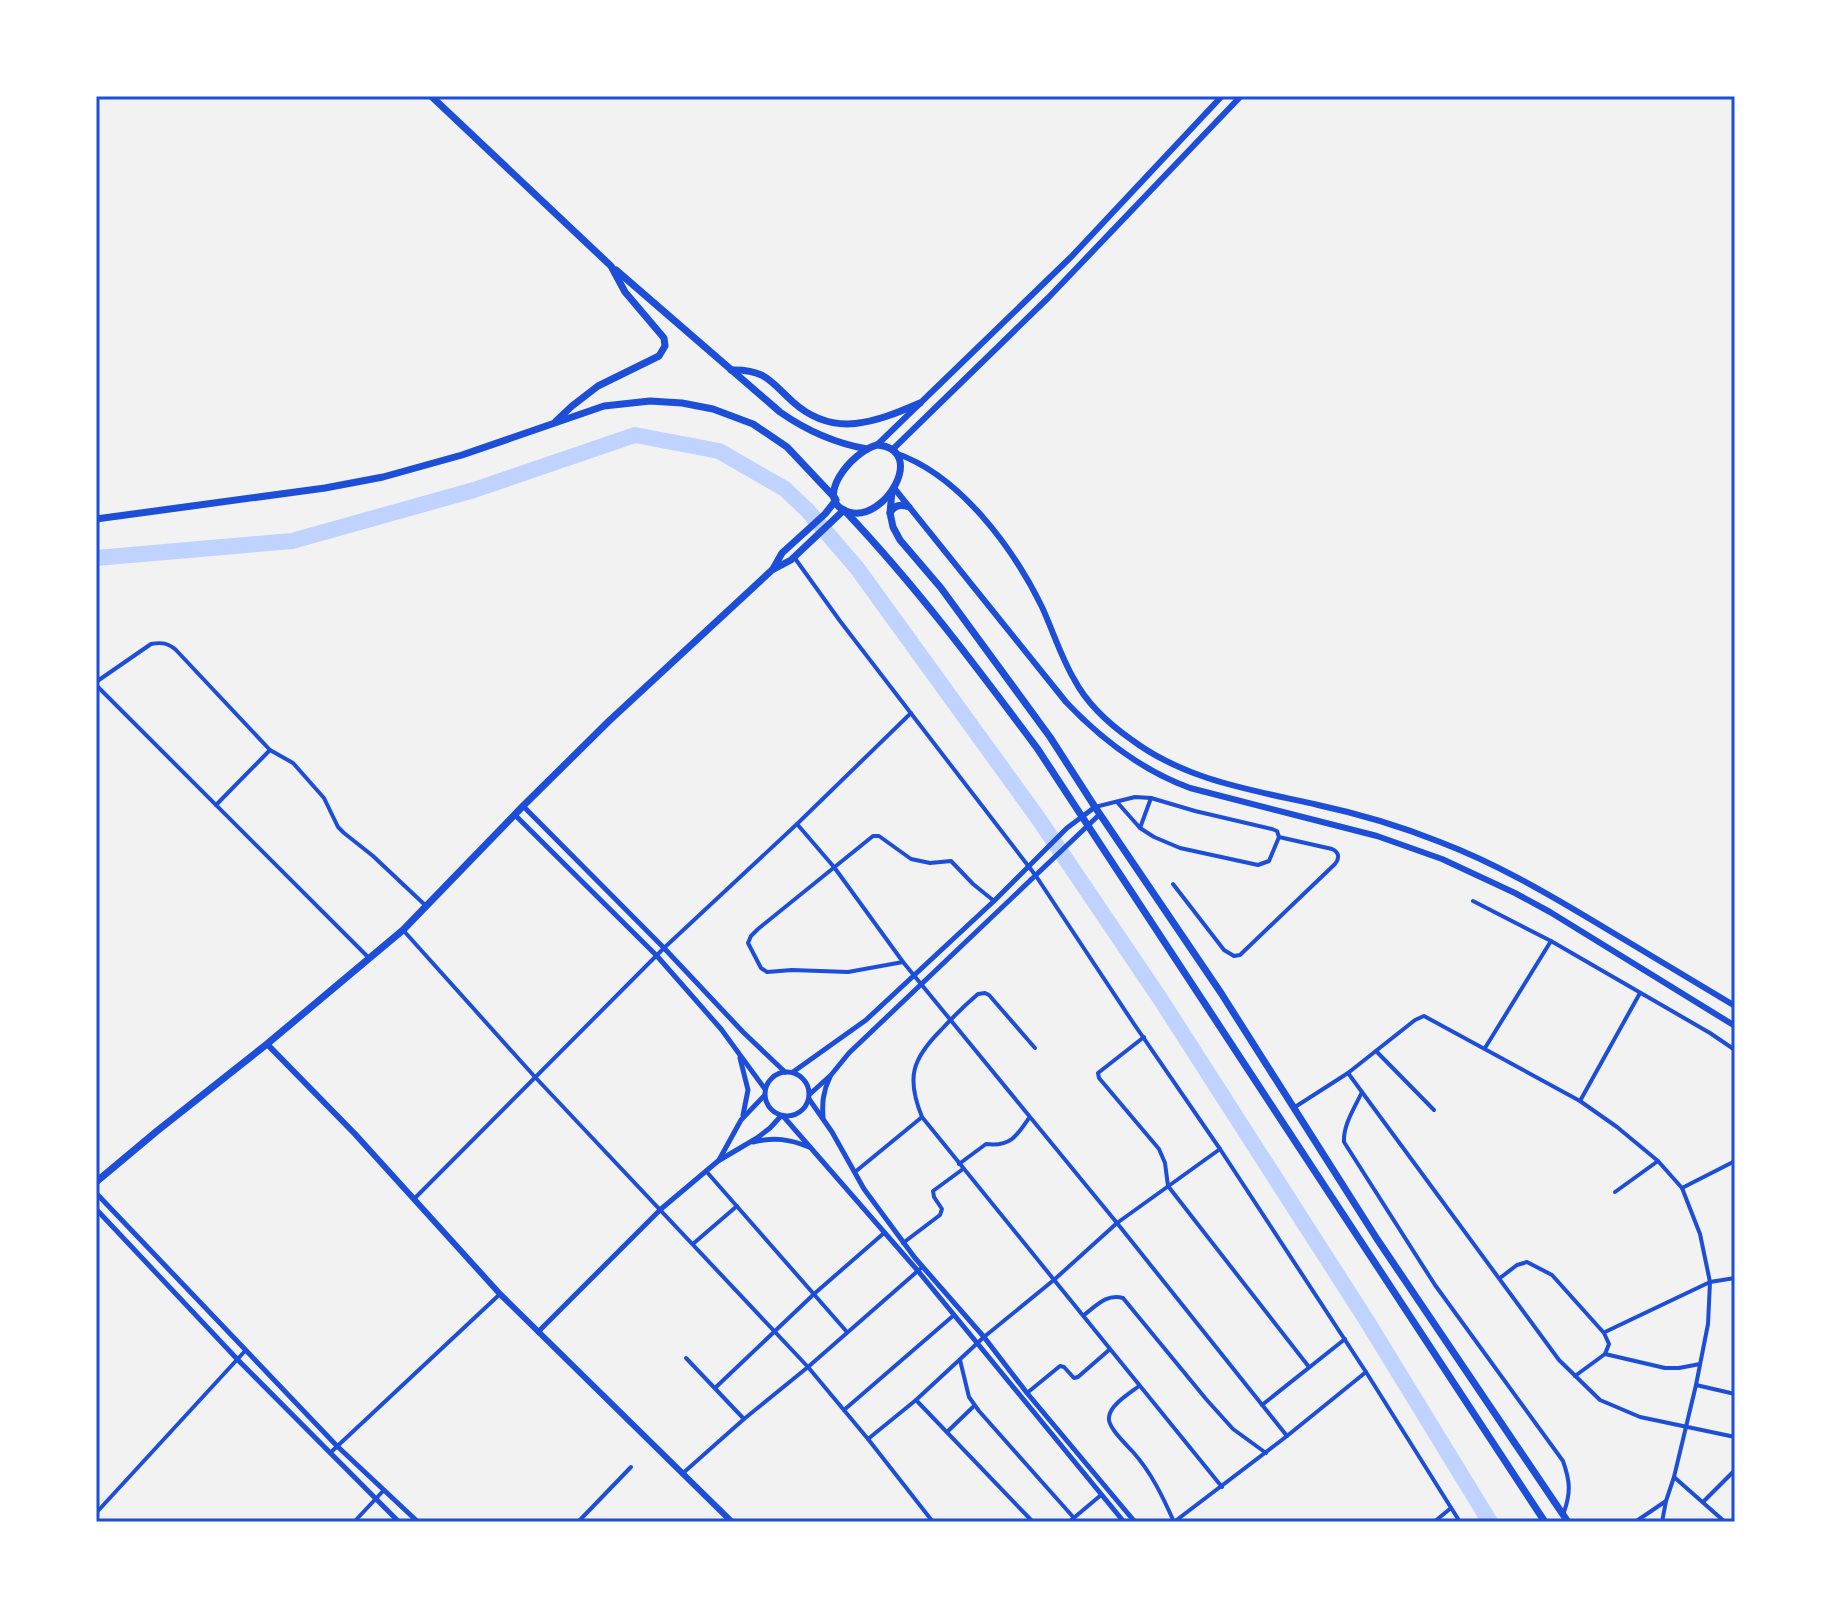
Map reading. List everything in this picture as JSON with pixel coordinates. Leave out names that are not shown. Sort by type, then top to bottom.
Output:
[{"type":"highway","points":[[431,96],[611,266],[780,412],[802,427],[837,442],[867,449]]},
{"type":"highway","points":[[554,423],[598,386],[659,356],[664,350],[662,334],[625,292],[611,266]]},
{"type":"highway","points":[[731,370],[747,369],[761,374],[799,407],[815,416],[846,425],[890,417],[920,403]]},
{"type":"highway","points":[[96,519],[297,493],[368,480],[437,463],[604,406],[635,402],[682,403],[713,409],[741,418],[776,438],[892,560],[1037,748],[1545,1522]]},
{"type":"highway","points":[[96,1182],[403,930],[609,721],[772,570],[782,553],[825,514],[836,499],[836,484],[841,471],[852,459],[877,445],[894,452],[901,468],[893,489],[890,513],[900,540],[941,588],[1041,724],[1176,924],[1400,1274],[1565,1518]]},
{"type":"highway","points":[[844,510],[855,513],[869,509],[882,502],[893,489]]},
{"type":"highway","points":[[890,513],[896,506],[909,507]]},
{"type":"highway","points":[[772,570],[787,563],[844,510]]},
{"type":"main road","points":[[877,445],[1071,257],[1222,96]]},
{"type":"main road","points":[[1241,96],[1048,298],[894,452],[931,470],[989,526],[1032,589],[1068,669],[1082,692],[1107,720],[1145,750],[1207,779],[1363,816],[1481,859],[1556,898],[1735,1006]]},
{"type":"main road","points":[[893,489],[1066,702],[1109,743],[1140,765],[1190,788],[1377,836],[1479,875],[1550,912],[1735,1026]]},
{"type":"main road","points":[[267,1044],[355,1134],[500,1294],[732,1522]]},
{"type":"street","points":[[794,557],[1036,876],[1345,1339],[1460,1522]]},
{"type":"street","points":[[369,958],[96,684],[151,644],[169,644],[270,750],[293,763],[324,798],[338,827],[427,906]]},
{"type":"street","points":[[414,1199],[664,948],[911,713]]},
{"type":"street","points":[[215,806],[270,750]]},
{"type":"street","points":[[741,1120],[765,1092],[772,1077],[789,1072],[866,1020],[1082,816],[1135,797],[1151,798],[1275,830],[1279,837],[1332,849],[1339,855],[1338,860],[1240,955],[1228,954],[1224,950],[1173,884]]},
{"type":"street","points":[[1140,828],[1151,798]]},
{"type":"street","points":[[1117,802],[1140,828],[1154,837],[1180,848],[1258,865],[1269,861],[1279,837]]},
{"type":"street","points":[[538,1332],[661,1209],[706,1171],[770,1128],[782,1116],[803,1110],[809,1096],[849,1053],[1043,870],[1088,825],[1097,810],[1109,805]]},
{"type":"street","points":[[523,806],[733,1022],[789,1072],[805,1080],[809,1096],[864,1189],[920,1269],[977,1345],[1105,1493],[1135,1522]]},
{"type":"street","points":[[515,815],[657,956],[721,1029],[765,1092],[770,1108],[782,1116],[884,1232],[984,1337],[1124,1522]]},
{"type":"street","points":[[797,824],[834,867],[903,962],[1287,1436]]},
{"type":"street","points":[[903,962],[848,972],[767,972],[761,968],[748,943],[751,936],[873,836],[879,836],[911,859],[930,863],[951,861],[994,901]]},
{"type":"street","points":[[1473,901],[1551,941],[1735,1050]]},
{"type":"street","points":[[403,930],[535,1077],[808,1367],[933,1522]]},
{"type":"street","points":[[1485,1048],[1551,941]]},
{"type":"street","points":[[1580,1101],[1640,993]]},
{"type":"street","points":[[1035,1048],[989,995],[978,994],[927,1043],[917,1058],[914,1097],[922,1117],[1222,1487]]},
{"type":"street","points":[[1293,1109],[1348,1073],[1424,1016],[1580,1101],[1658,1161],[1682,1188],[1700,1234],[1710,1282],[1708,1324],[1696,1385],[1662,1522]]},
{"type":"street","points":[[1144,1037],[1098,1075],[1159,1149],[1165,1163],[1168,1186],[1309,1367]]},
{"type":"street","points":[[1376,1051],[1434,1110]]},
{"type":"street","points":[[718,1161],[746,1108],[748,1090],[738,1054]]},
{"type":"street","points":[[1348,1073],[1559,1360],[1600,1400],[1640,1417],[1735,1437]]},
{"type":"street","points":[[823,1119],[822,1099],[831,1075]]},
{"type":"street","points":[[1362,1092],[1348,1120],[1344,1142],[1435,1285],[1563,1461],[1570,1496],[1565,1518]]},
{"type":"street","points":[[855,1172],[922,1117]]},
{"type":"street","points":[[903,1243],[942,1212],[933,1191],[986,1144],[998,1146],[1017,1136],[1029,1118]]},
{"type":"street","points":[[749,1143],[777,1138],[811,1148]]},
{"type":"street","points":[[868,1439],[1117,1223],[1220,1149]]},
{"type":"street","points":[[1615,1192],[1658,1161]]},
{"type":"street","points":[[1682,1188],[1735,1161]]},
{"type":"street","points":[[706,1171],[847,1332]]},
{"type":"street","points":[[96,1193],[337,1446],[418,1522]]},
{"type":"street","points":[[694,1243],[737,1206]]},
{"type":"street","points":[[96,1209],[238,1360],[399,1522]]},
{"type":"street","points":[[715,1388],[884,1232]]},
{"type":"street","points":[[1500,1278],[1517,1265],[1527,1262],[1538,1267],[1552,1275],[1604,1333],[1609,1344],[1605,1354],[1575,1376]]},
{"type":"street","points":[[682,1474],[920,1269]]},
{"type":"street","points":[[1604,1333],[1710,1282],[1735,1278]]},
{"type":"street","points":[[330,1453],[500,1294]]},
{"type":"street","points":[[1083,1315],[1108,1297],[1123,1298],[1233,1429],[1266,1453]]},
{"type":"street","points":[[844,1410],[954,1314]]},
{"type":"street","points":[[1262,1405],[1345,1339]]},
{"type":"street","points":[[1027,1393],[1060,1366],[1074,1378],[1078,1377],[1109,1350]]},
{"type":"street","points":[[96,1513],[245,1351]]},
{"type":"street","points":[[1605,1354],[1665,1368],[1700,1364]]},
{"type":"street","points":[[686,1358],[744,1419]]},
{"type":"street","points":[[960,1360],[974,1405],[1072,1520],[1105,1493]]},
{"type":"street","points":[[1139,1386],[1115,1406],[1109,1414],[1109,1422],[1142,1462],[1174,1522],[1366,1372]]},
{"type":"street","points":[[1696,1385],[1735,1394]]},
{"type":"street","points":[[916,1400],[1033,1522]]},
{"type":"street","points":[[947,1432],[974,1405]]},
{"type":"street","points":[[578,1522],[631,1467]]},
{"type":"street","points":[[1703,1502],[1735,1470]]},
{"type":"street","points":[[1674,1477],[1725,1522]]},
{"type":"street","points":[[354,1522],[384,1490]]},
{"type":"street","points":[[1635,1522],[1666,1501]]},
{"type":"street","points":[[1434,1522],[1452,1508]]},
{"type":"waterway","points":[[96,558],[292,541],[474,490],[635,435],[719,451],[785,489],[857,568],[1038,818],[1161,1000],[1367,1321],[1490,1522]]}]
